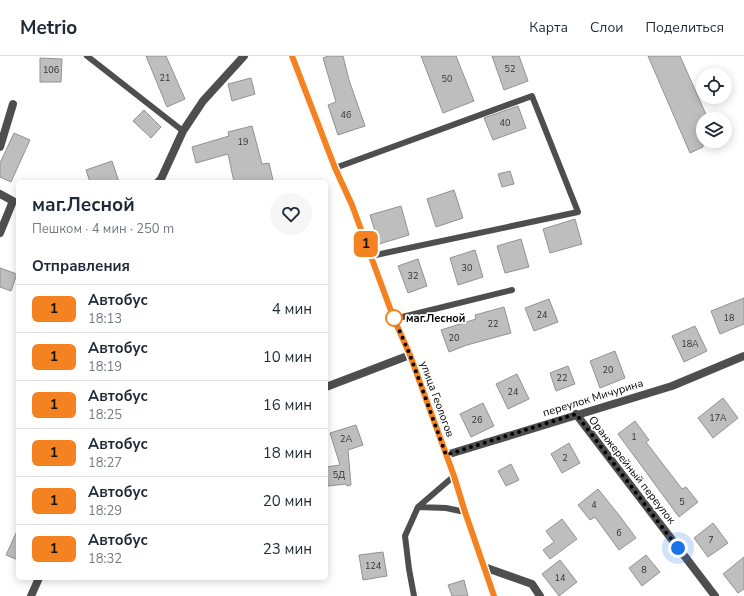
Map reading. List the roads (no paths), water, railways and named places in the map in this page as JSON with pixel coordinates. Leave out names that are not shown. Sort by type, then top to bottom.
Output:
[{"type":"street","points":[[160,180],[183,131],[203,101],[244,56]]},
{"type":"street","name":"улица Геологов","points":[[292,56],[371,256],[394,319],[410,355],[454,476],[494,596]]},
{"type":"street","points":[[0,147],[13,104]]},
{"type":"street","points":[[0,194],[16,201],[0,233]]},
{"type":"street","points":[[328,385],[410,355]]},
{"type":"street","name":"переулок Мичурина","points":[[446,455],[576,414],[672,386],[744,356]]},
{"type":"street","name":"Оранжерейный переулок","points":[[576,414],[715,596]]},
{"type":"street","points":[[484,567],[532,584],[540,596]]},
{"type":"street","points":[[31,596],[38,580]]},
{"type":"lane","points":[[87,56],[183,131]]},
{"type":"lane","points":[[335,168],[532,96],[578,212],[371,256]]},
{"type":"lane","points":[[394,319],[512,290]]},
{"type":"lane","points":[[414,596],[405,536],[418,506],[454,476]]},
{"type":"lane","points":[[418,506],[446,508],[465,512]]},
{"type":"place","name":"маг.Лесной","points":[[394,318]]}]
